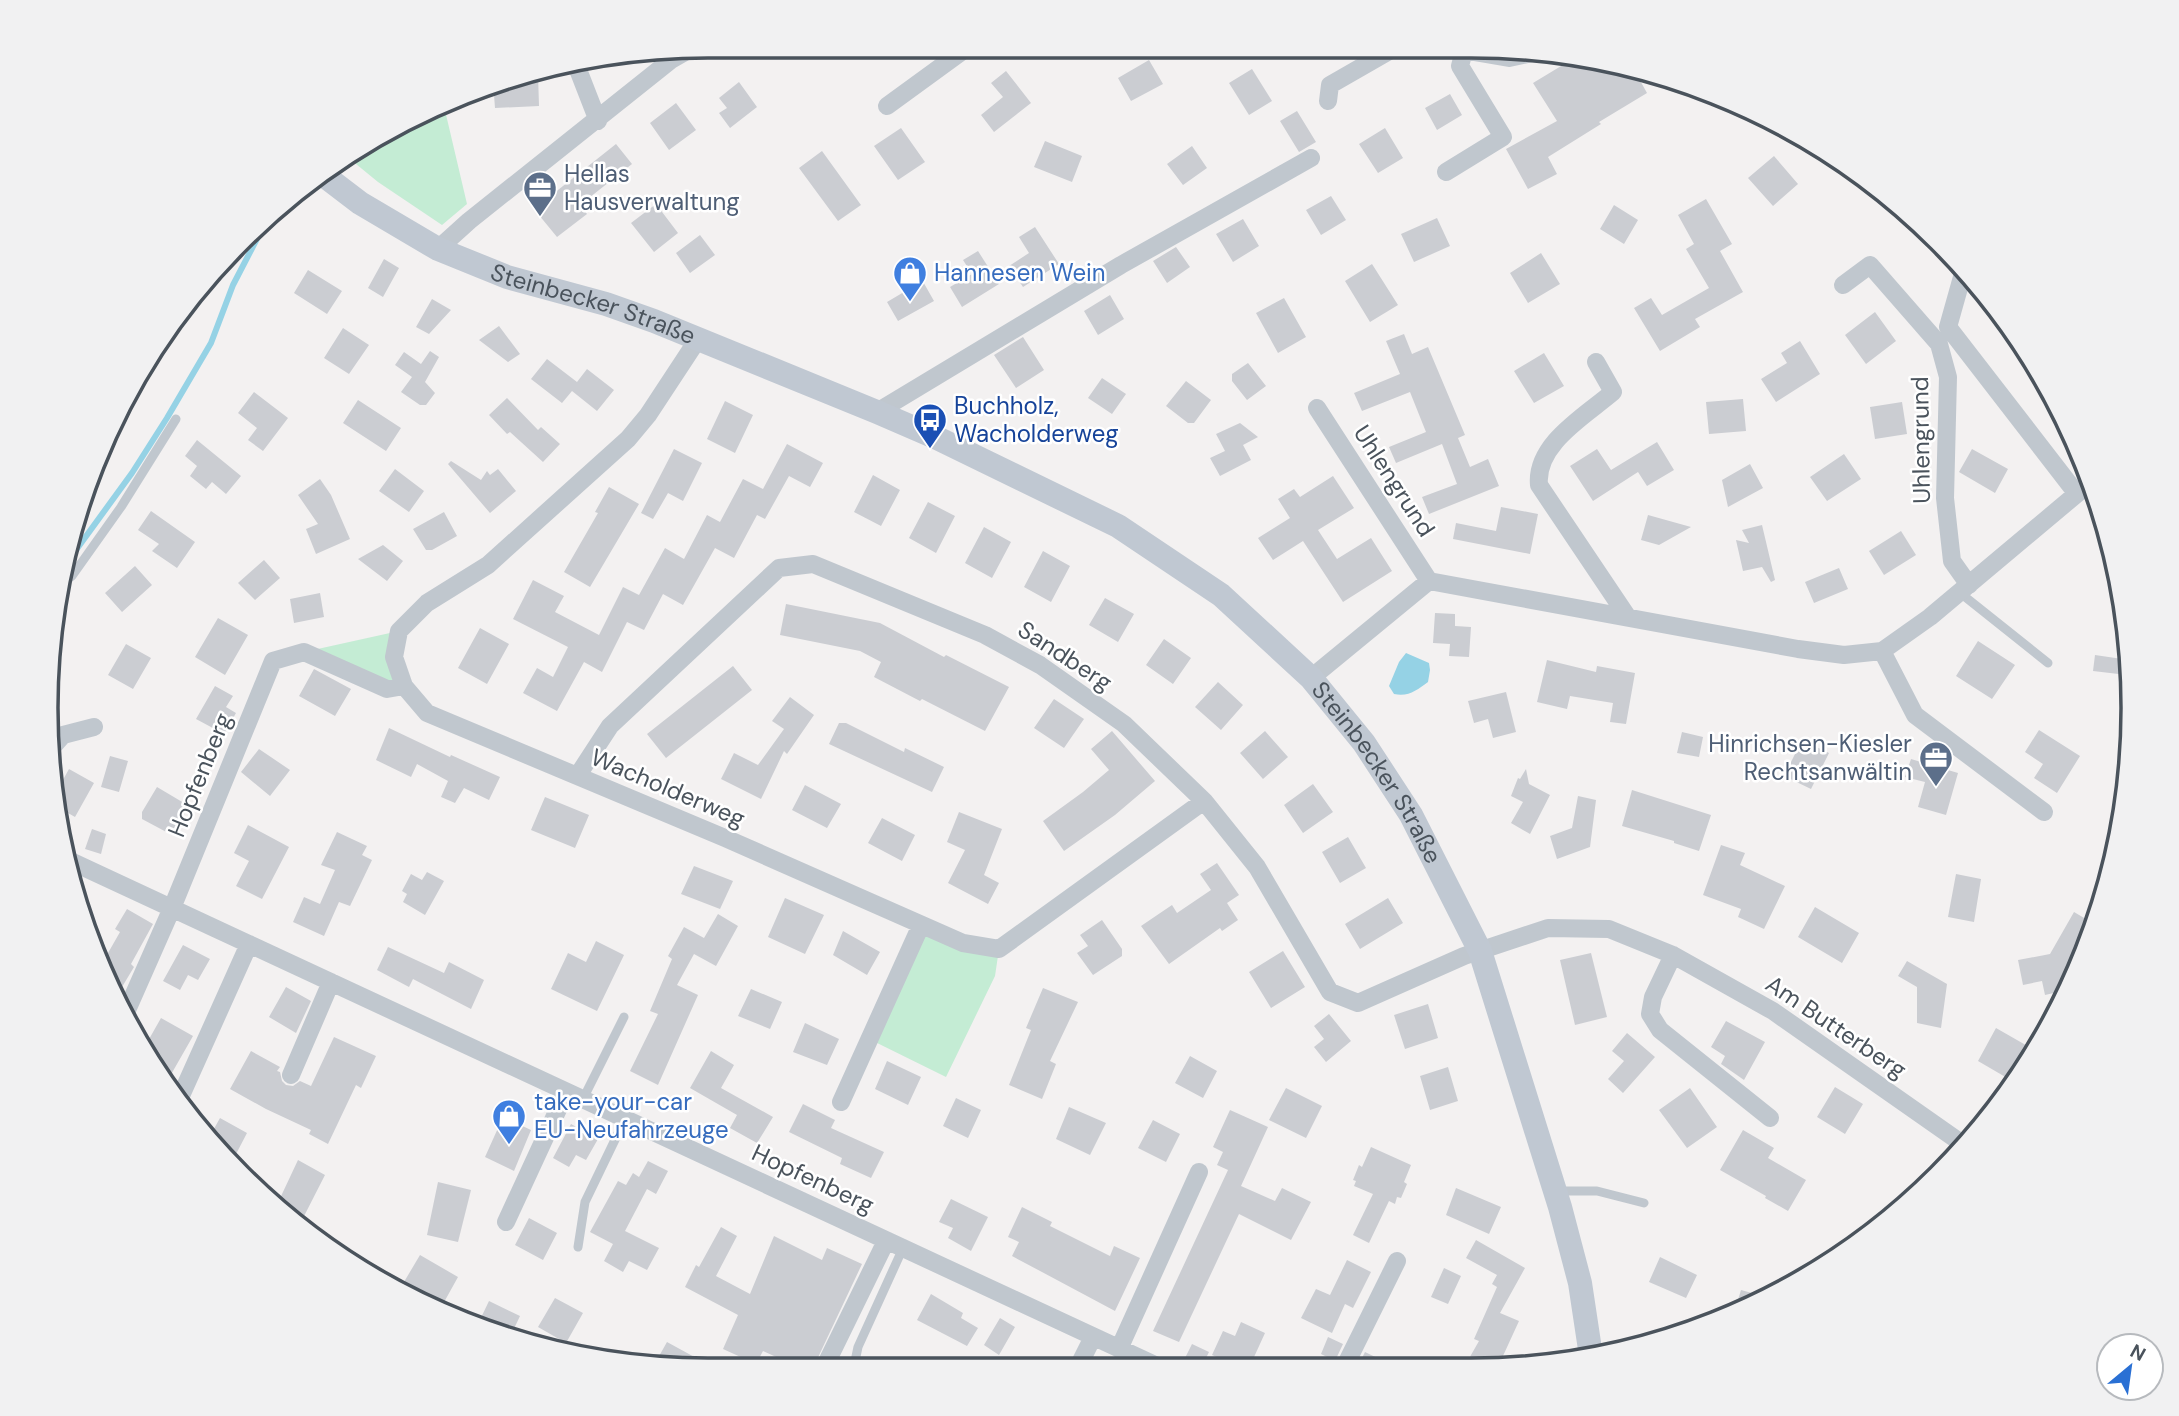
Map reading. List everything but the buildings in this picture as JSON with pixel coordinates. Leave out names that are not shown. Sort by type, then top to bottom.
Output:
[{"type":"street","points":[[887,106],[953,58]]},
{"type":"street","points":[[1328,101],[1330,85],[1377,58]]},
{"type":"street","points":[[1446,172],[1503,137],[1460,66],[1463,58]]},
{"type":"street","points":[[438,249],[673,59]]},
{"type":"street","points":[[578,71],[598,121]]},
{"type":"street","points":[[877,412],[1121,265],[1311,158]]},
{"type":"street","name":"Steinbecker Straße","points":[[329,180],[360,203],[438,249],[507,277],[606,304],[698,339],[935,437],[1118,526],[1221,595],[1311,678],[1364,744],[1411,815],[1480,951],[1555,1191],[1580,1283],[1590,1347]]},
{"type":"street","name":"Uhlengrund","points":[[1843,285],[1870,265],[1939,344],[1948,377],[1945,498],[1952,561],[1964,589]]},
{"type":"street","points":[[1961,280],[1948,327],[2082,486]]},
{"type":"street","name":"Wacholderweg","points":[[698,339],[648,415],[628,439],[488,565],[427,603],[399,631],[394,657],[404,686],[427,713],[578,775],[963,943],[999,949],[1204,801]]},
{"type":"street","points":[[1596,362],[1613,392],[1551,445],[1541,460],[1539,485],[1627,616]]},
{"type":"street","name":"Uhlengrund","points":[[1317,408],[1429,581]]},
{"type":"street","points":[[1311,678],[1429,581],[1798,649],[1844,655],[1882,651],[1930,617],[2083,489]]},
{"type":"street","name":"Sandberg","points":[[578,775],[610,726],[779,568],[813,564],[985,635],[1041,664],[1124,724],[1204,801],[1256,867],[1330,992],[1358,1003],[1480,951]]},
{"type":"street","points":[[1882,651],[1915,715],[2044,812]]},
{"type":"street","name":"Hopfenberg","points":[[130,1004],[273,662],[304,652],[387,689],[404,686]]},
{"type":"street","points":[[59,740],[63,735],[94,727]]},
{"type":"street","name":"Hopfenberg","points":[[77,864],[1139,1358]]},
{"type":"street","points":[[841,1102],[920,925]]},
{"type":"street","name":"Am Butterberg","points":[[1480,951],[1548,928],[1609,929],[1673,955],[1773,1010],[1957,1140]]},
{"type":"street","points":[[183,1091],[249,944]]},
{"type":"street","points":[[1673,955],[1653,997],[1650,1014],[1660,1030],[1770,1118]]},
{"type":"street","points":[[290,1075],[331,982]]},
{"type":"street","points":[[506,1222],[566,1091]]},
{"type":"street","points":[[1119,1349],[1199,1172]]},
{"type":"street","name":"Hopfenberg","points":[[829,1358],[886,1241]]},
{"type":"street","points":[[1349,1358],[1398,1261]]},
{"type":"street","points":[[1082,1358],[1093,1337]]},
{"type":"lane","points":[[71,577],[121,507],[176,419]]},
{"type":"lane","points":[[1964,589],[2048,663]]},
{"type":"lane","points":[[583,1100],[624,1017]]},
{"type":"lane","points":[[578,1247],[585,1202],[625,1119]]},
{"type":"lane","points":[[1555,1191],[1597,1191],[1644,1203]]},
{"type":"lane","points":[[856,1358],[858,1347],[903,1248]]},
{"type":"green space","points":[[446,113],[467,204],[442,225],[354,163]]},
{"type":"green space","points":[[399,631],[404,686],[304,652]]},
{"type":"green space","points":[[921,925],[999,949],[995,976],[946,1077],[869,1039]]},
{"type":"water","points":[[1406,653],[1429,663],[1428,682],[1408,694],[1394,694],[1389,686],[1399,662]]},
{"type":"waterway","points":[[78,547],[132,473],[211,343],[233,285],[256,240]]},
{"type":"place","name":"Hellas Hausverwaltung","points":[[540,218]]},
{"type":"place","name":"Hannesen Wein","points":[[910,303]]},
{"type":"place","name":"Buchholz, Wacholderweg","points":[[930,450]]},
{"type":"place","name":"Hinrichsen-Kiesler Rechtsanwältin","points":[[1936,788]]},
{"type":"place","name":"take-your-car EU-Neufahrzeuge","points":[[509,1146]]}]
